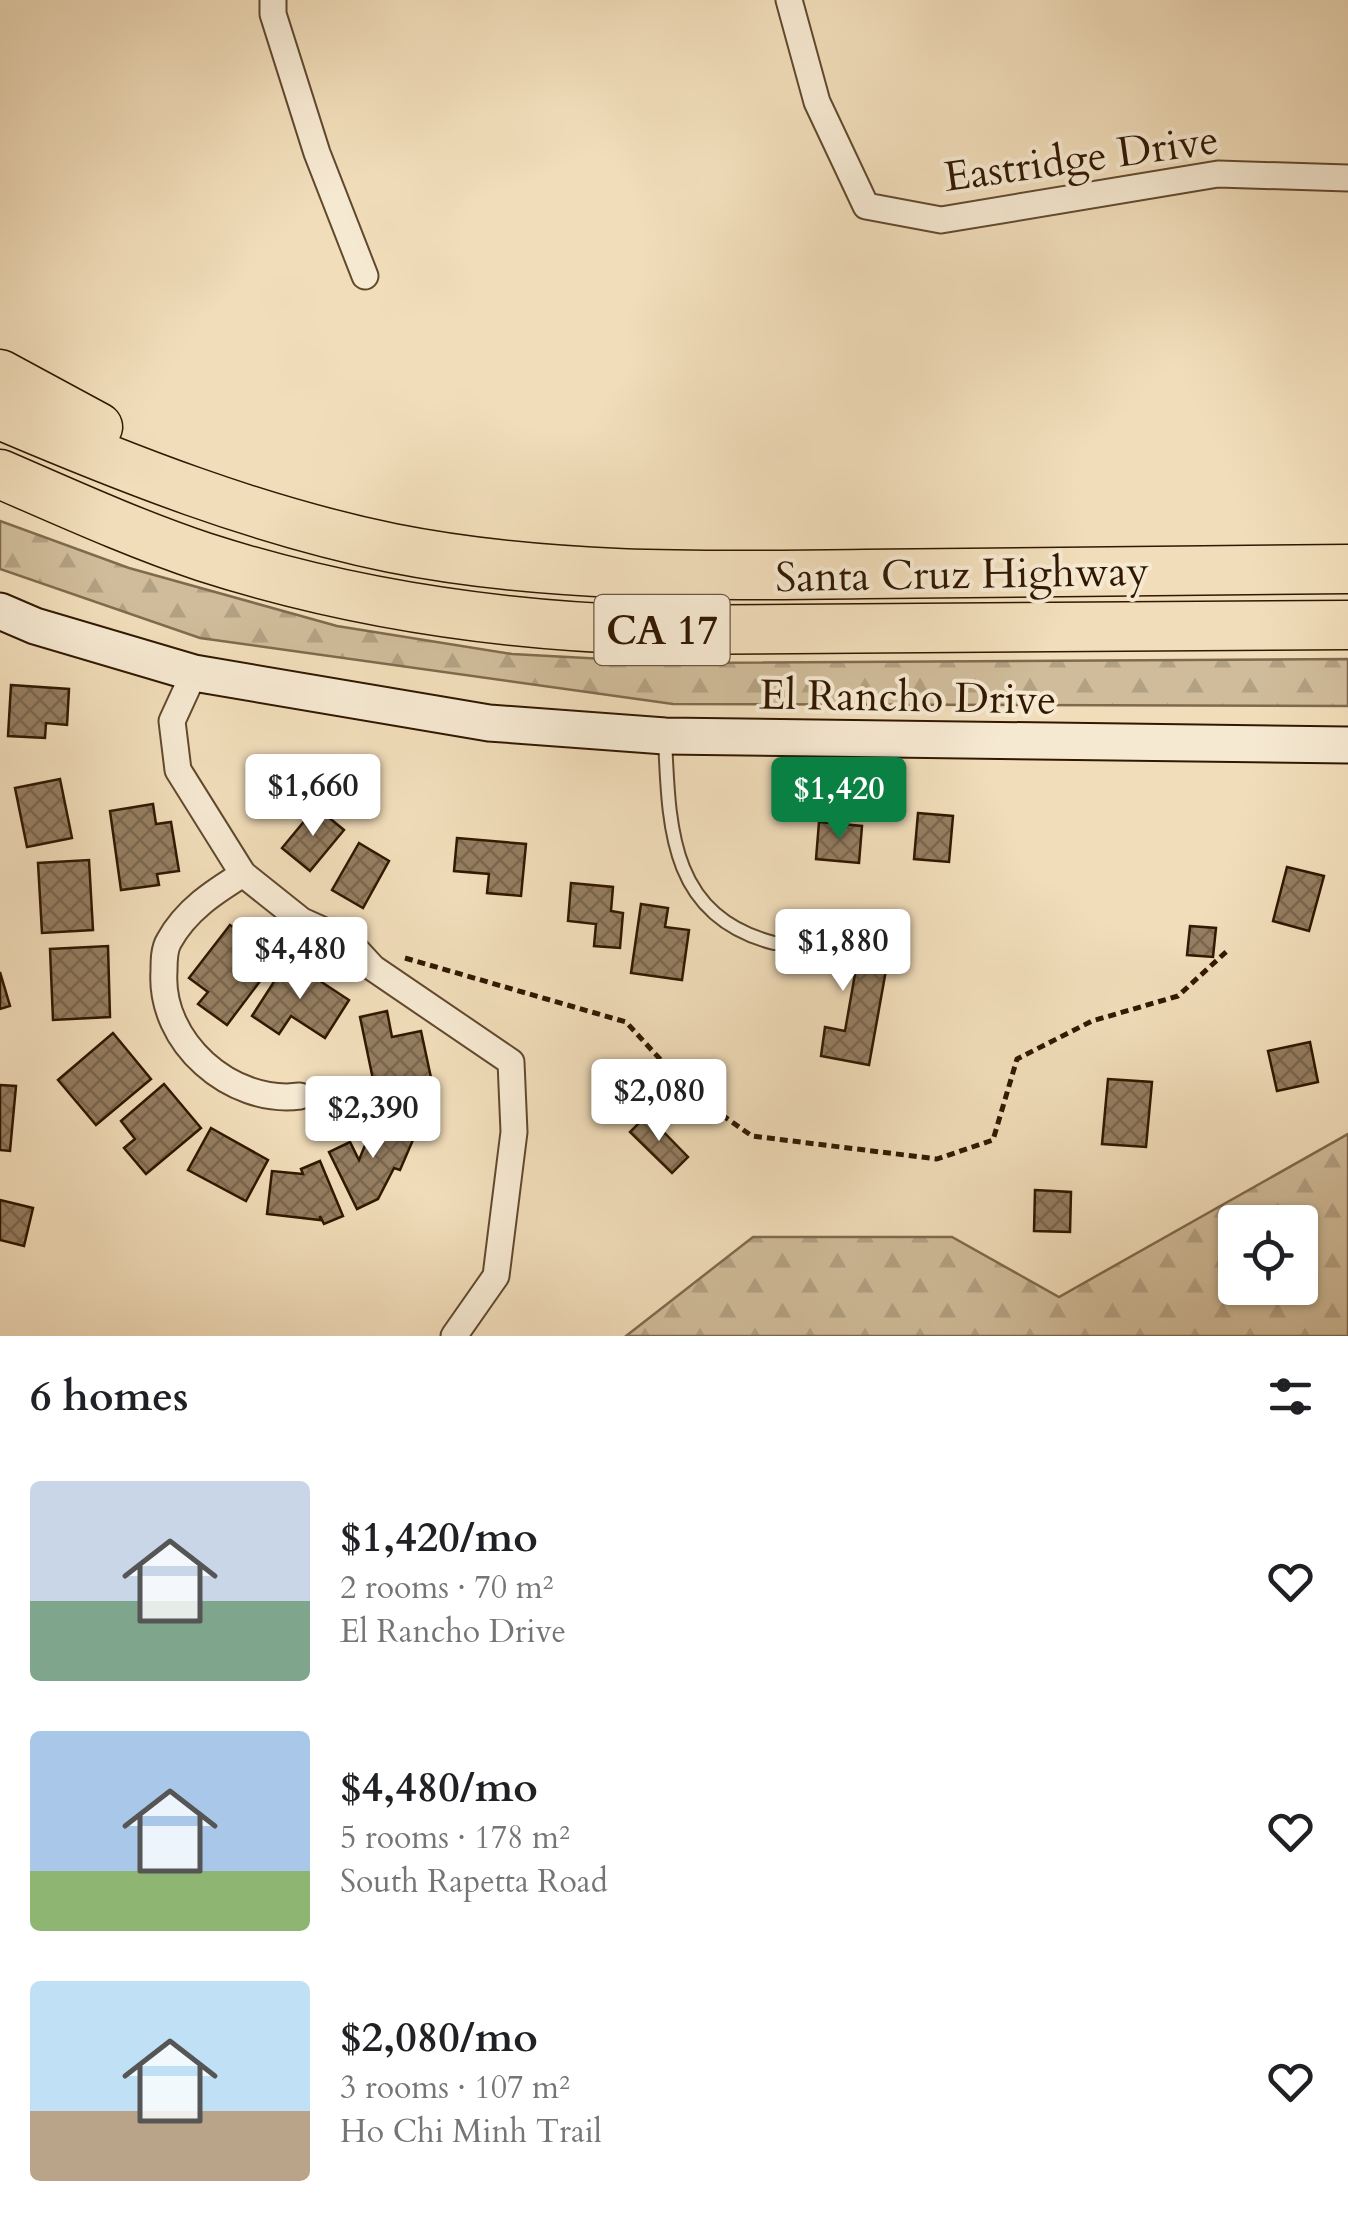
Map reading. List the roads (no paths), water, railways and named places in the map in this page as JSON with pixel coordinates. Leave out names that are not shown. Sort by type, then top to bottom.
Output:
[{"type":"highway","points":[[0,374],[228,504]]},
{"type":"highway","name":"Santa Cruz Highway","points":[[0,415],[228,504],[414,552],[512,566],[622,574],[1348,570]]},
{"type":"highway","name":"Santa Cruz Highway","points":[[0,474],[151,537],[259,573],[370,600],[514,622],[645,630],[1348,625]]},
{"type":"street","points":[[273,0],[273,14],[317,153],[365,276]]},
{"type":"street","name":"Eastridge Drive","points":[[790,0],[817,102],[866,206],[941,220],[1218,174],[1348,178]]},
{"type":"street","name":"El Rancho Drive","points":[[0,611],[35,626],[194,673],[489,723],[664,736],[1348,745]]},
{"type":"street","points":[[194,673],[172,721],[178,770],[244,874],[302,921],[349,942],[374,968],[511,1062],[514,1132],[496,1276],[454,1336]]},
{"type":"street","points":[[244,874],[193,908],[166,944],[166,1013],[186,1048],[241,1086],[274,1099],[300,1096]]},
{"type":"lane","points":[[664,736],[676,858],[693,889],[724,918],[754,938],[774,944]]}]
